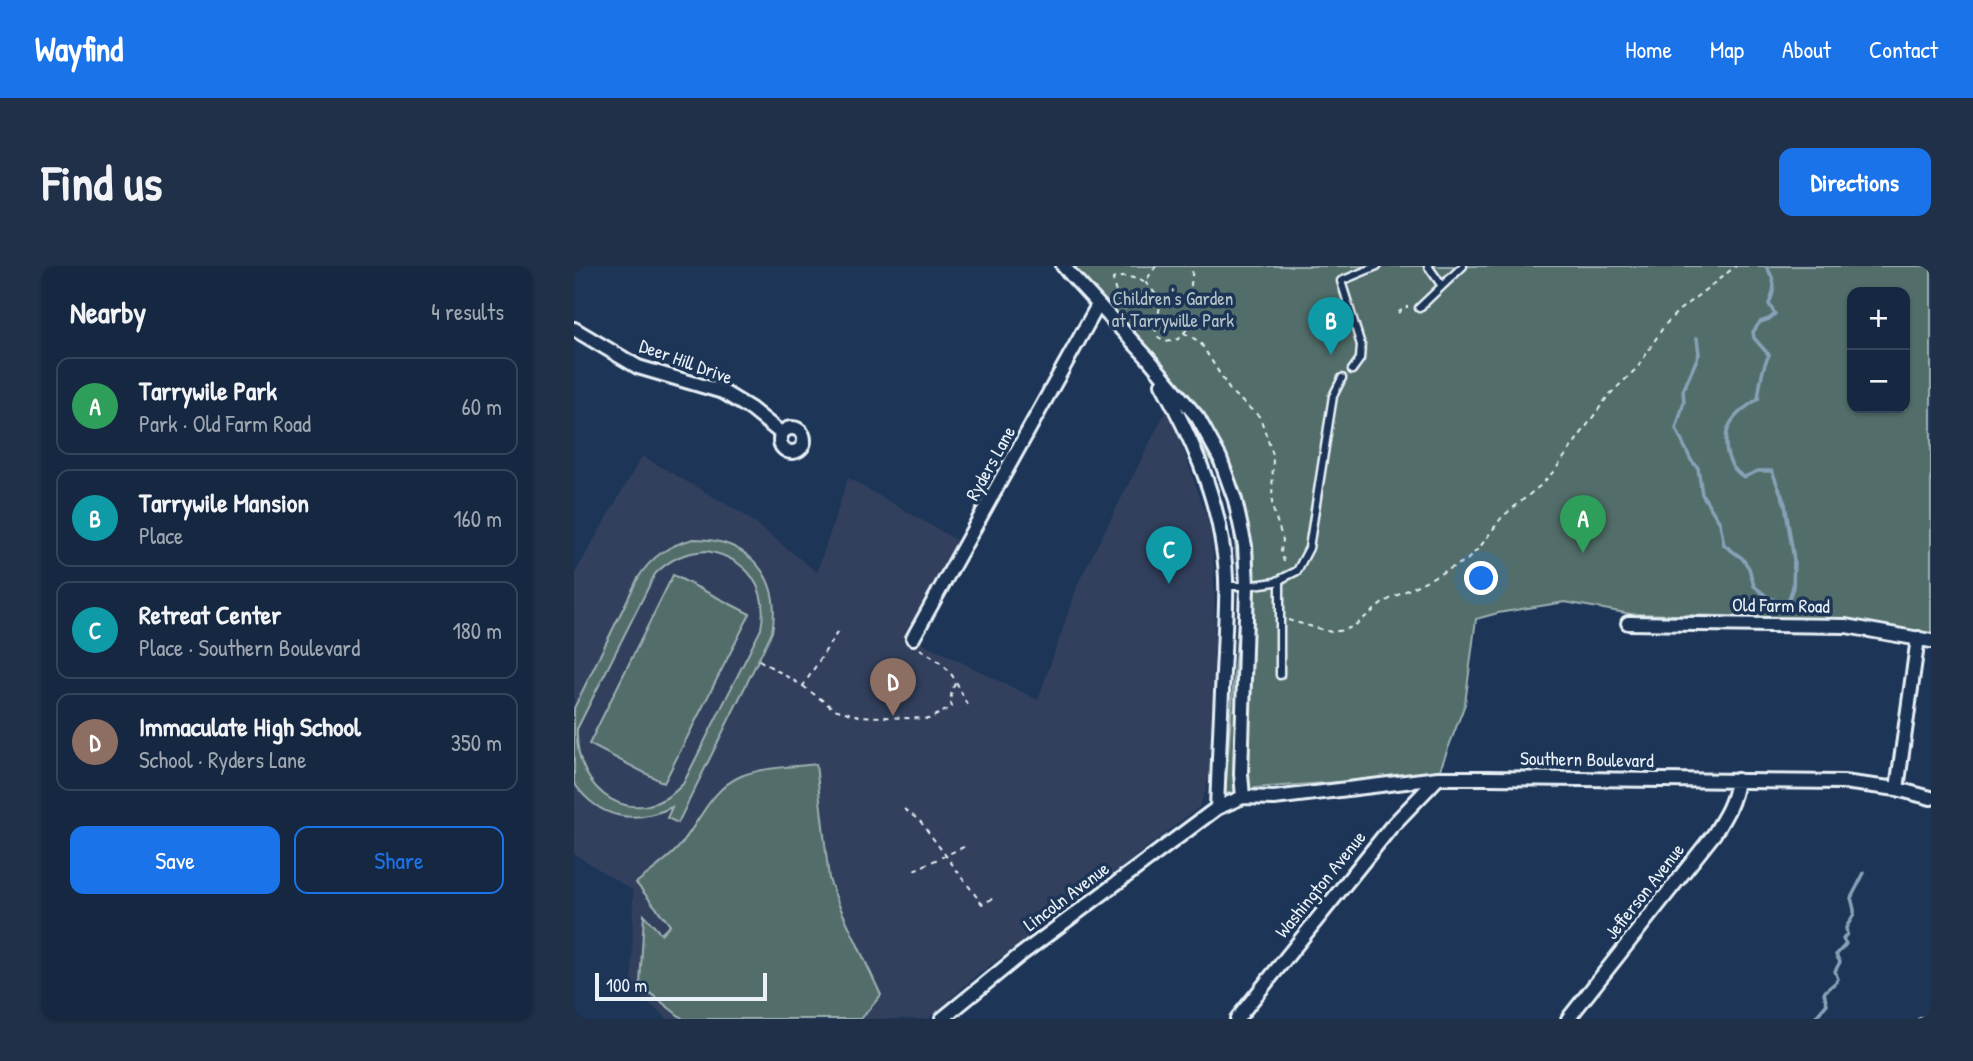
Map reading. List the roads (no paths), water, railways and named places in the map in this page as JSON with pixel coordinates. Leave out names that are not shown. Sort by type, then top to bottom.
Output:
[{"type":"street","points":[[1063,266],[1198,418],[1220,458],[1236,500],[1245,545],[1247,586],[1241,775],[1243,797]]},
{"type":"street","name":"Ryders Lane","points":[[917,643],[1098,305]]},
{"type":"street","name":"Deer Hill Drive","points":[[574,329],[638,367],[723,392],[751,409],[782,434]]},
{"type":"street","points":[[1147,358],[1184,422],[1215,505],[1224,548],[1227,586],[1217,808]]},
{"type":"street","name":"Old Farm Road","points":[[1628,623],[1846,626],[1931,641]]},
{"type":"street","points":[[1897,789],[1918,638]]},
{"type":"street","name":"Southern Boulevard","points":[[1217,808],[1243,797],[1274,797],[1438,778],[1843,782],[1897,789],[1931,799]]},
{"type":"street","name":"Washington Avenue","points":[[1237,1019],[1391,827],[1438,778]]},
{"type":"street","name":"Jefferson Avenue","points":[[1567,1019],[1714,834],[1735,797],[1737,780]]},
{"type":"street","name":"Lincoln Avenue","points":[[942,1019],[1019,956],[1217,808]]},
{"type":"lane","points":[[1352,370],[1360,359],[1361,345],[1341,281],[1377,266]]},
{"type":"lane","points":[[1428,266],[1442,286]]},
{"type":"lane","points":[[1419,308],[1463,266]]},
{"type":"lane","points":[[1227,586],[1275,582],[1297,571],[1309,548],[1333,396],[1342,378]]},
{"type":"lane","points":[[1280,580],[1280,675]]},
{"type":"waterway","points":[[1697,338],[1699,354],[1683,391],[1684,402],[1676,429],[1691,460],[1698,468],[1702,494],[1720,523],[1724,545],[1742,558],[1749,568],[1754,586],[1769,598],[1787,605],[1793,587],[1794,560],[1785,504],[1772,471],[1758,471],[1744,477],[1732,465],[1726,449],[1730,424],[1740,412],[1758,399],[1769,355],[1754,338],[1753,332],[1760,322],[1775,314],[1769,304],[1774,288],[1773,280],[1766,266]]},
{"type":"waterway","points":[[1814,1019],[1827,1004],[1824,993],[1838,979],[1835,971],[1840,962],[1836,955],[1846,944],[1843,939],[1854,912],[1851,898],[1864,873]]},
{"type":"waterway","points":[[1919,1019],[1931,1015]]},
{"type":"place","name":"Tarrywile Mansion","points":[[1331,355]]},
{"type":"place","name":"Tarrywile Park","points":[[1583,553]]},
{"type":"place","name":"Retreat Center","points":[[1169,584]]},
{"type":"place","name":"Immaculate High School","points":[[893,716]]},
{"type":"park label","name":"Children's Garden at Tarrywille Park","points":[[1173,309]]}]
